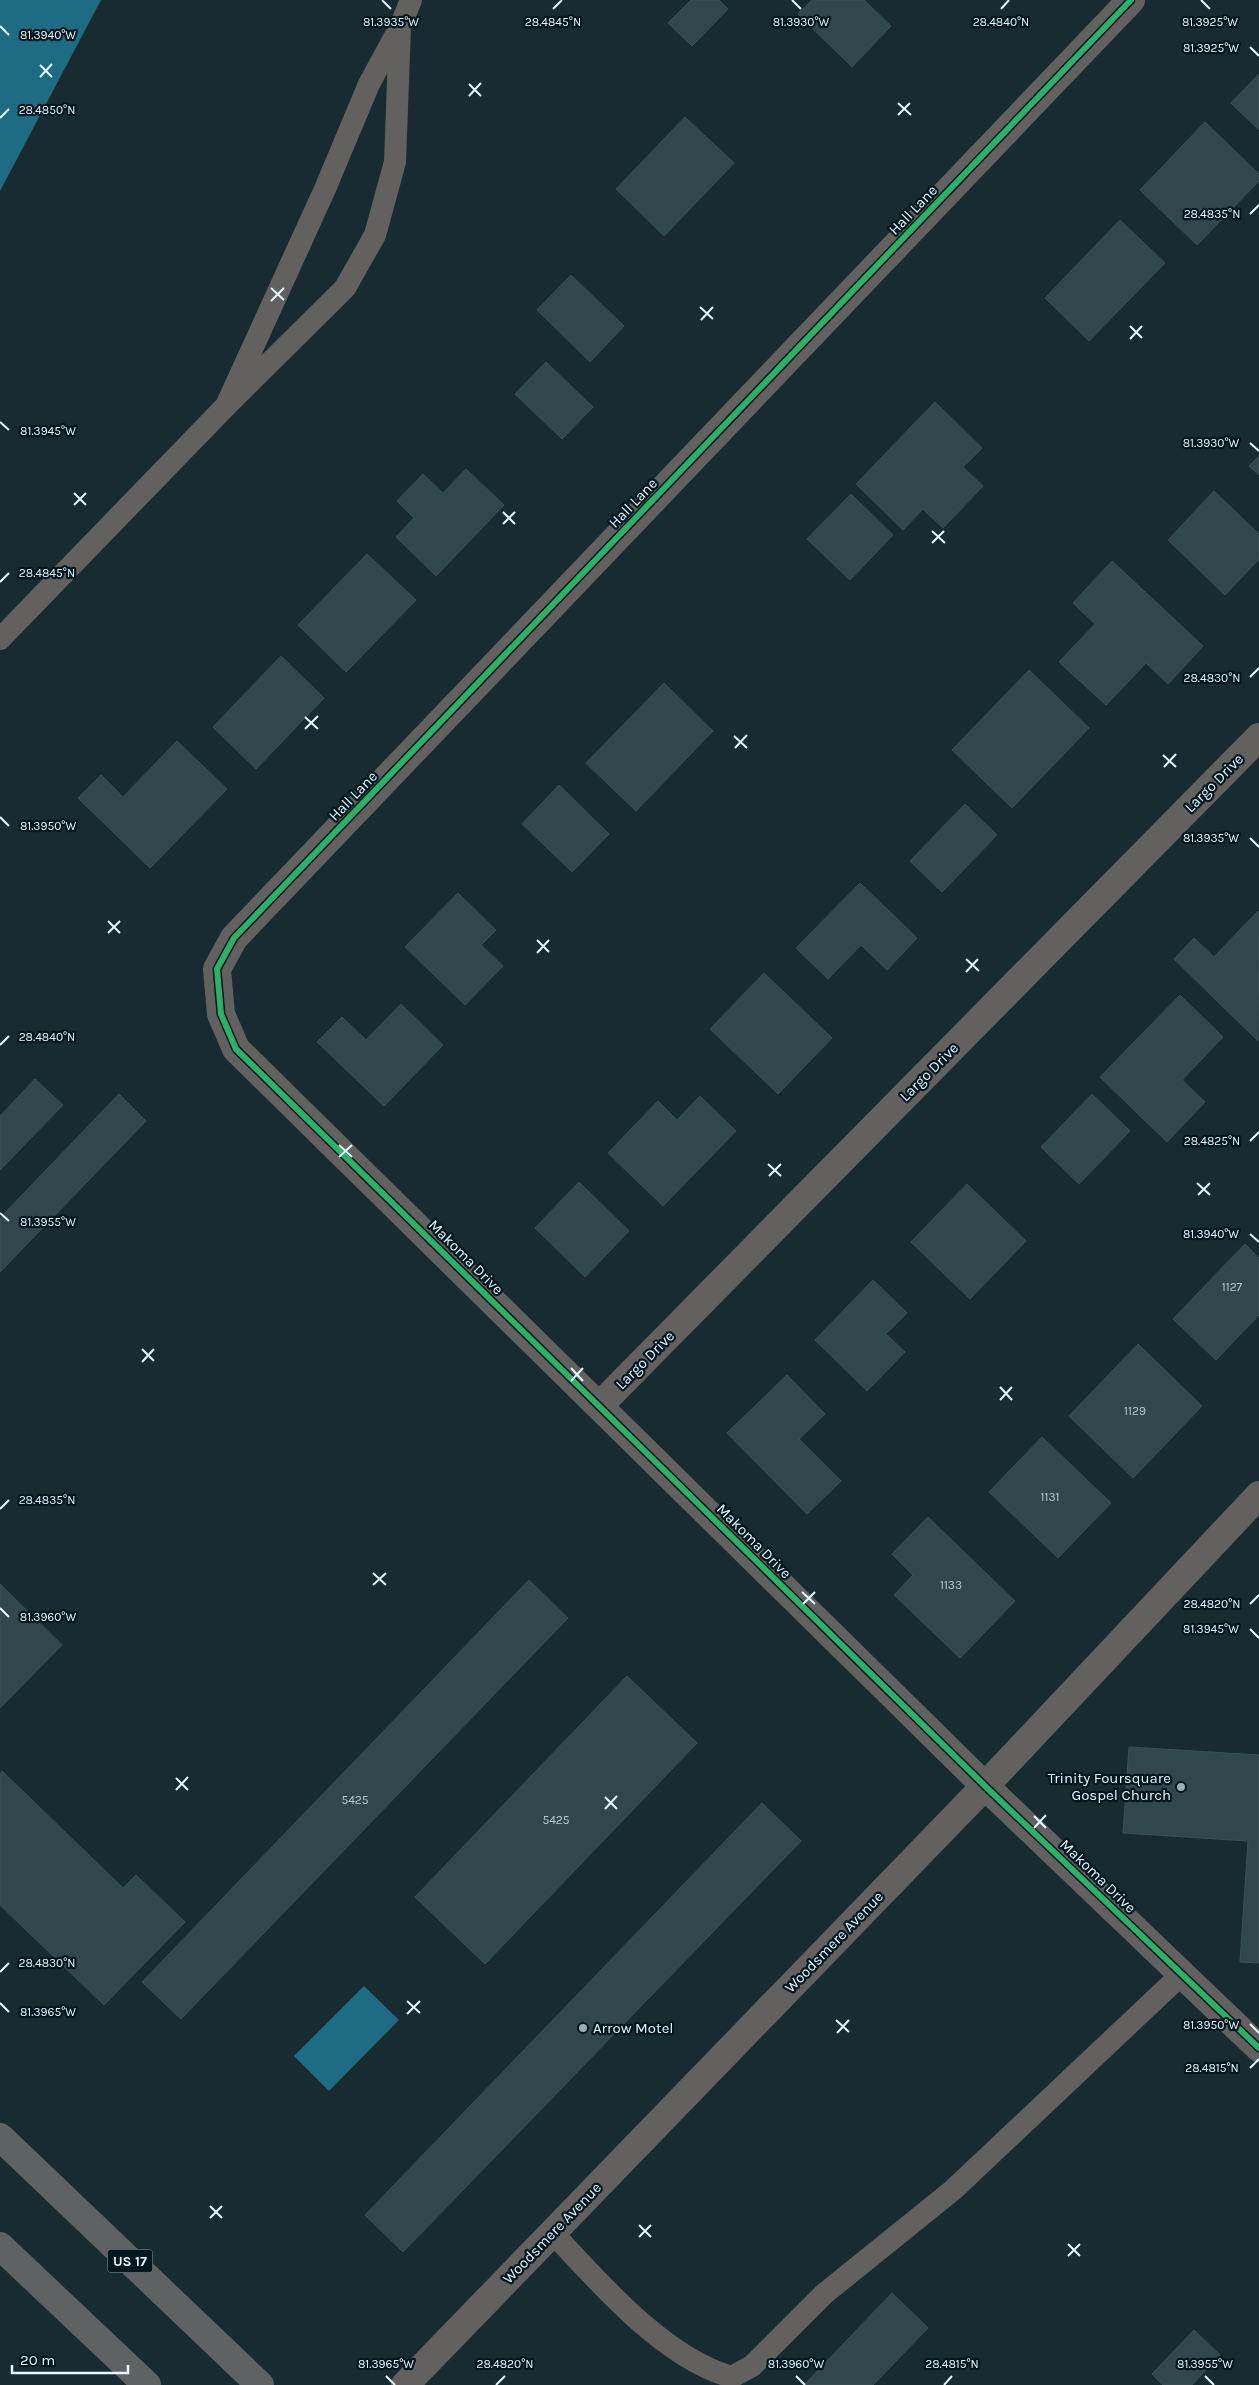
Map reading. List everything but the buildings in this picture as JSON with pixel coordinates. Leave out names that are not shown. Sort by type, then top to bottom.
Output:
[{"type":"main road","name":"US 17","points":[[0,2137],[260,2385]]},
{"type":"main road","points":[[0,2246],[146,2385]]},
{"type":"street","name":"Hall Lane","points":[[236,1049],[221,1014],[217,969],[234,938],[1131,0]]},
{"type":"street","name":"Largo Drive","points":[[599,1406],[1259,738]]},
{"type":"street","name":"Makoma Drive","points":[[236,1049],[985,1786],[1259,2048]]},
{"type":"street","name":"Woodsmere Avenue","points":[[405,2385],[985,1786],[1259,1495]]},
{"type":"lane","points":[[226,406],[325,188],[369,84],[400,27],[411,0]]},
{"type":"lane","points":[[0,639],[226,406],[345,288],[375,235],[395,162],[400,27]]},
{"type":"lane","points":[[552,2232],[599,2283],[663,2340],[731,2381],[752,2366],[824,2294],[953,2190],[1182,1974]]},
{"type":"water","points":[[0,0],[101,0],[0,191]]},
{"type":"water","points":[[364,1986],[399,2020],[329,2091],[294,2056]]},
{"type":"cycle path","points":[[1131,0],[234,938],[217,969],[221,1014],[236,1049],[985,1786],[1259,2048]]},
{"type":"place","name":"Trinity Foursquare Gospel Church","points":[[1181,1787]]},
{"type":"place","name":"Arrow Motel","points":[[583,2028]]}]
